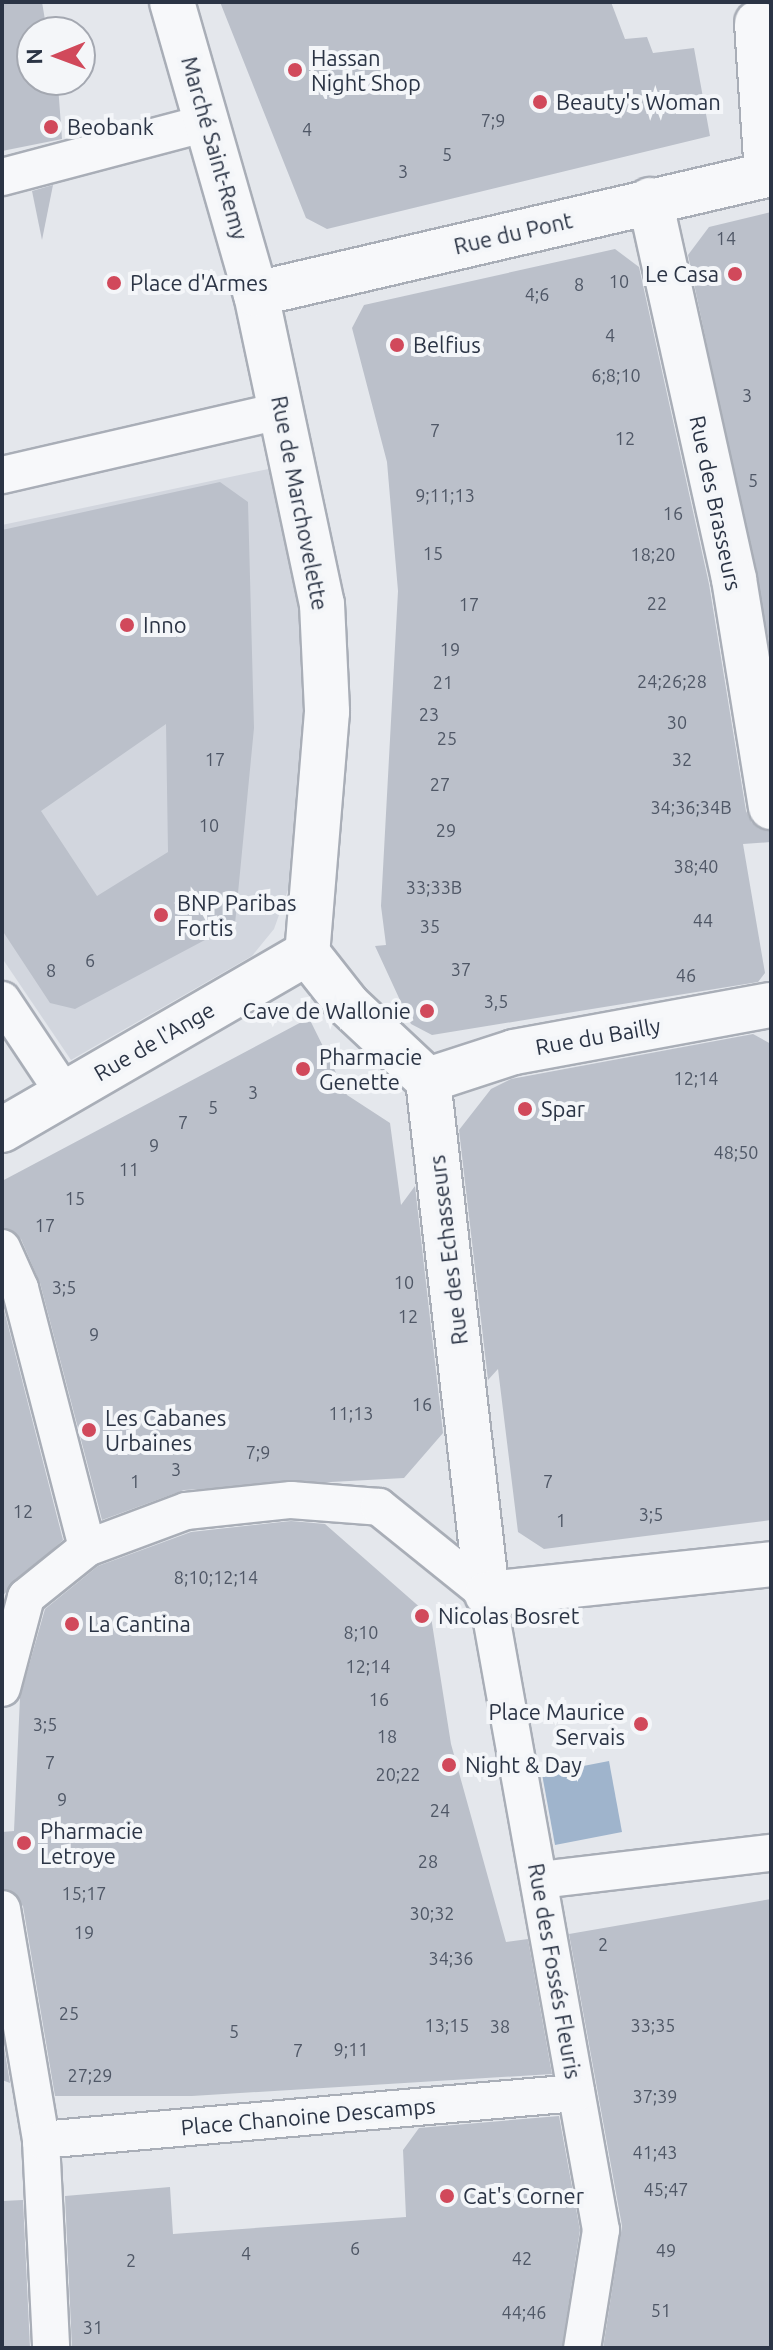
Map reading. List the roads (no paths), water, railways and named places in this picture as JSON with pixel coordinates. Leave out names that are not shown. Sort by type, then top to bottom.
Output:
[{"type":"street","name":"Marché Saint-Remy","points":[[172,2],[210,122],[256,294]]},
{"type":"street","points":[[757,23],[769,175]]},
{"type":"street","points":[[2,177],[210,122]]},
{"type":"street","name":"Rue du Pont","points":[[256,294],[650,200],[769,175]]},
{"type":"street","name":"Rue des Brasseurs","points":[[650,200],[734,579],[771,807]]},
{"type":"street","name":"Rue de Marchovelette","points":[[256,294],[283,410],[324,635],[327,712],[307,953]]},
{"type":"street","points":[[2,475],[283,410]]},
{"type":"street","points":[[307,953],[348,1005],[428,1080]]},
{"type":"street","name":"Rue de l'Ange","points":[[2,1130],[307,953]]},
{"type":"street","points":[[2,1000],[64,1093]]},
{"type":"street","name":"Rue du Bailly","points":[[428,1080],[514,1052],[771,1005]]},
{"type":"street","name":"Rue des Echasseurs","points":[[428,1080],[487,1594]]},
{"type":"street","points":[[2,1248],[20,1288],[87,1548]]},
{"type":"street","points":[[2,1688],[26,1597],[87,1548],[186,1511],[291,1500],[379,1507],[487,1594],[771,1564]]},
{"type":"street","name":"Rue des Fossés Fleuris","points":[[487,1594],[601,2230],[582,2348]]},
{"type":"street","points":[[540,1880],[771,1853]]},
{"type":"street","points":[[3,1918],[41,2140],[51,2348]]},
{"type":"street","name":"Place Chanoine Descamps","points":[[41,2140],[576,2093]]},
{"type":"water","points":[[609,1761],[622,1832],[555,1845],[542,1774]]},
{"type":"place","name":"Hassan Night Shop","points":[[295,70]]},
{"type":"place","name":"Beauty's Woman","points":[[540,102]]},
{"type":"place","name":"Beobank","points":[[51,127]]},
{"type":"place","name":"Le Casa","points":[[735,274]]},
{"type":"place","name":"Place d'Armes","points":[[114,283]]},
{"type":"place","name":"Belfius","points":[[397,345]]},
{"type":"place","name":"Inno","points":[[127,625]]},
{"type":"place","name":"BNP Paribas Fortis","points":[[161,915]]},
{"type":"place","name":"Cave de Wallonie","points":[[427,1011]]},
{"type":"place","name":"Pharmacie Genette","points":[[303,1069]]},
{"type":"place","name":"Spar","points":[[525,1109]]},
{"type":"place","name":"Les Cabanes Urbaines","points":[[89,1430]]},
{"type":"place","name":"Nicolas Bosret","points":[[422,1616]]},
{"type":"place","name":"La Cantina","points":[[72,1624]]},
{"type":"place","name":"Place Maurice Servais","points":[[641,1724]]},
{"type":"place","name":"Night & Day","points":[[449,1765]]},
{"type":"place","name":"Pharmacie Letroye","points":[[24,1843]]},
{"type":"place","name":"Cat's Corner","points":[[447,2196]]}]
